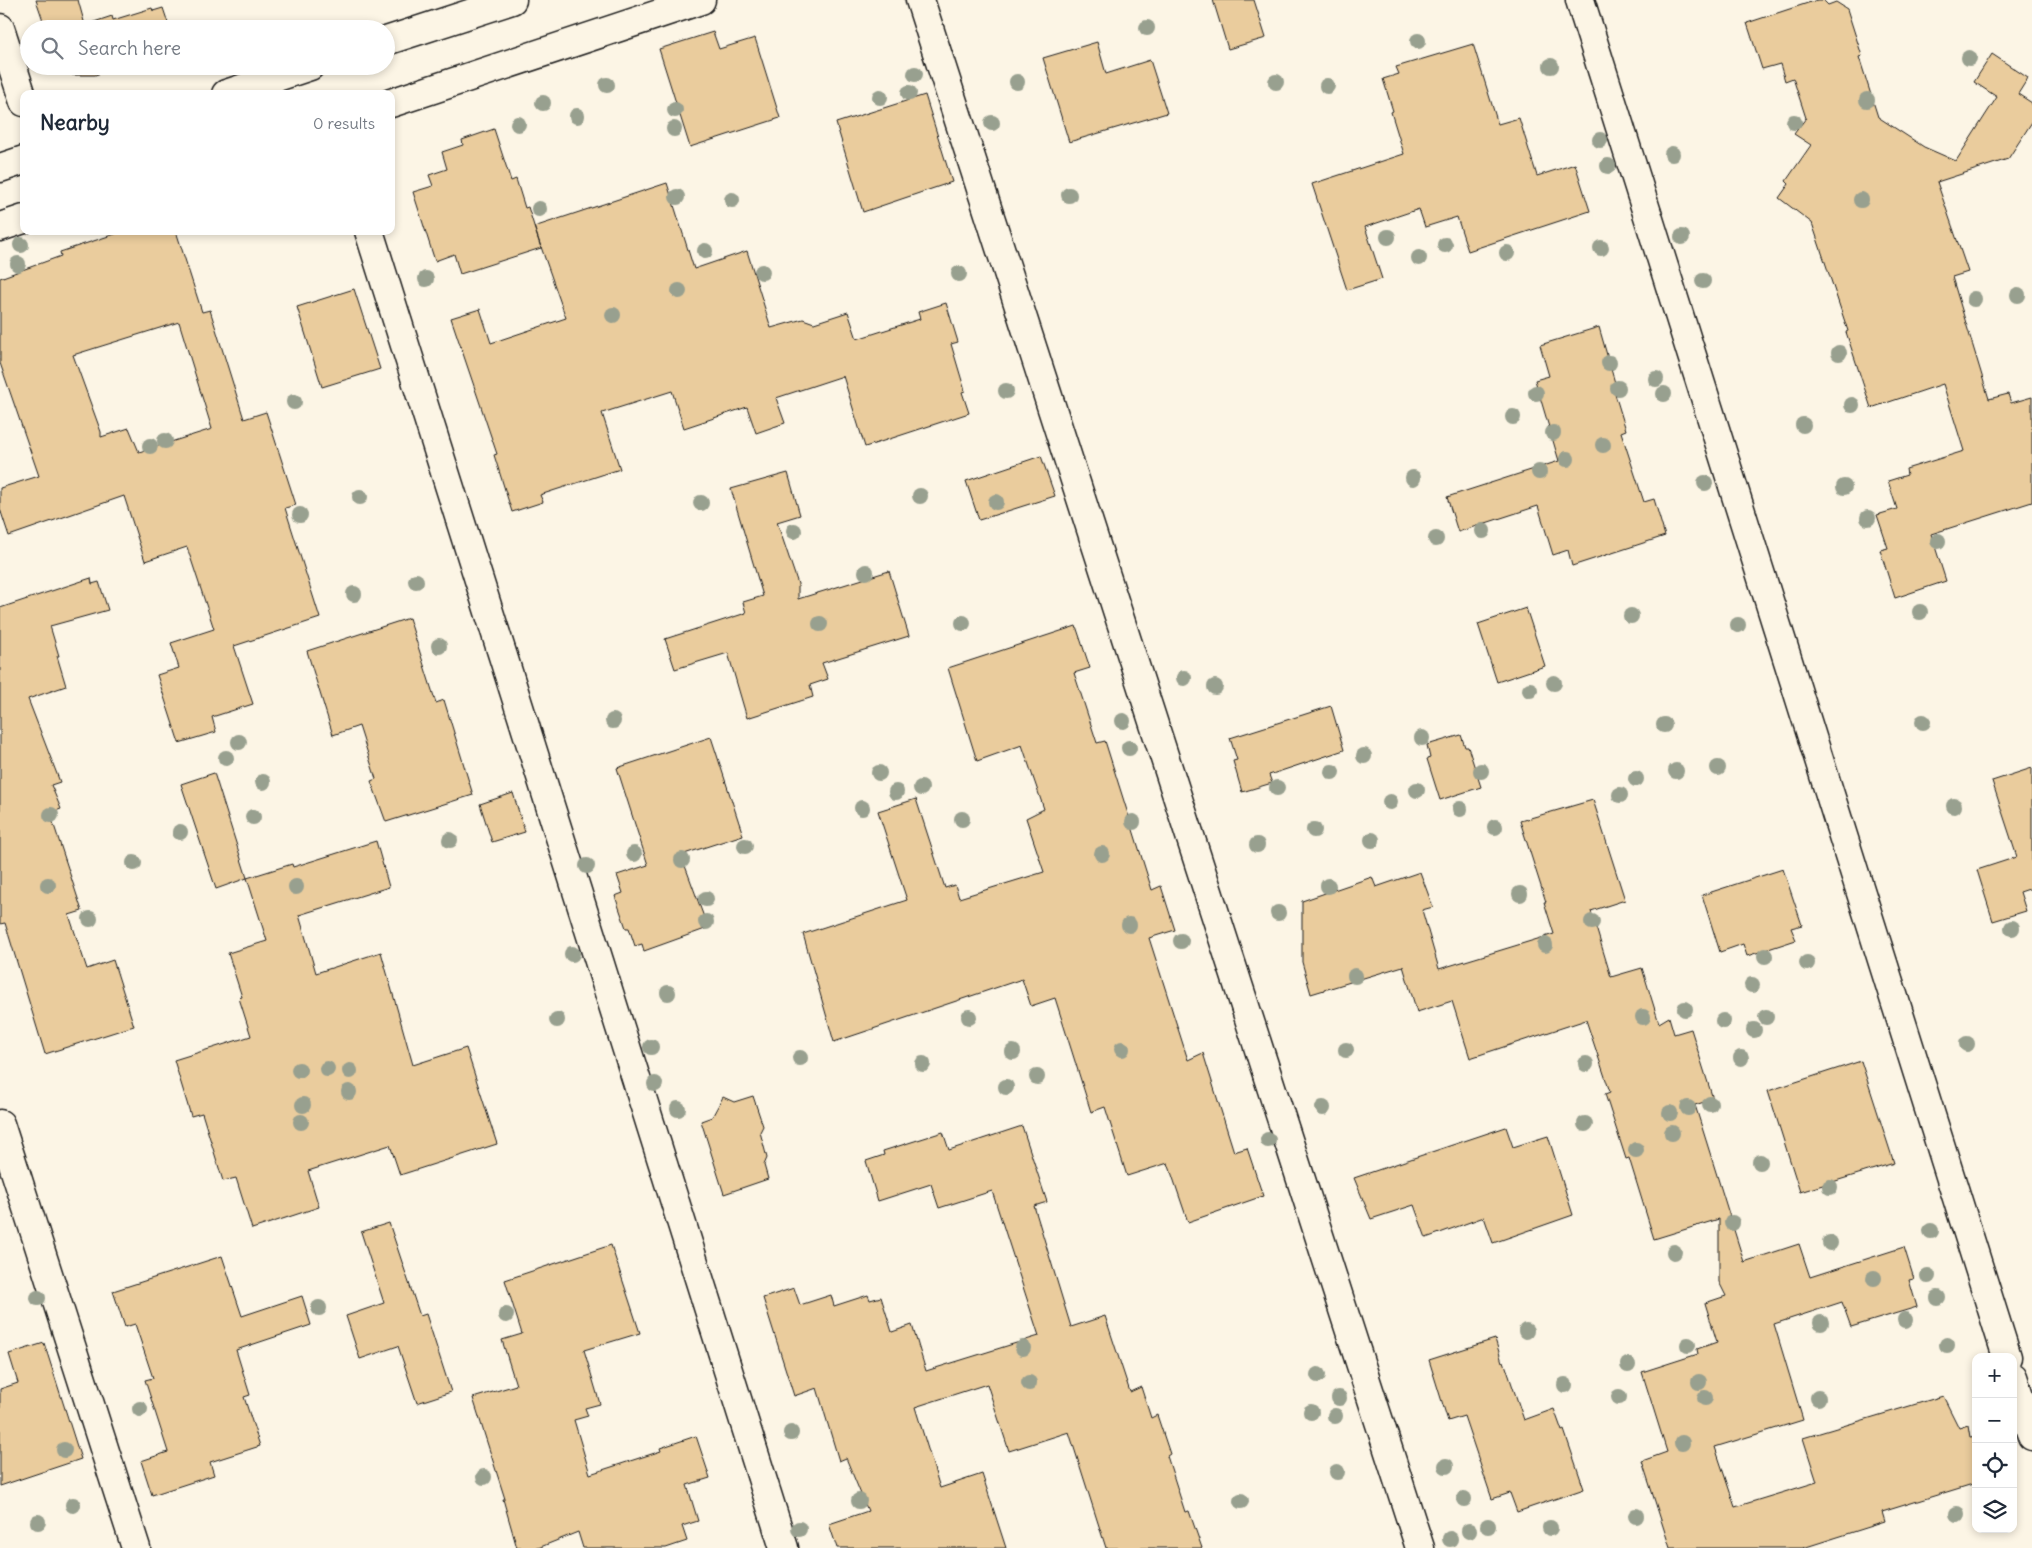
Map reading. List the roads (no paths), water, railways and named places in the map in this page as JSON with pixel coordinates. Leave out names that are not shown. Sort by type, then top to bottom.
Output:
[{"type":"street","points":[[395,38],[512,0]]},
{"type":"street","points":[[395,101],[635,10],[701,0]]},
{"type":"street","points":[[920,0],[1420,1548]]},
{"type":"street","points":[[1580,0],[2006,1353]]},
{"type":"street","points":[[0,28],[20,90]]},
{"type":"street","points":[[238,90],[283,75]]},
{"type":"street","points":[[0,168],[20,161]]},
{"type":"street","points":[[0,226],[20,220]]},
{"type":"street","points":[[370,235],[784,1548]]},
{"type":"street","points":[[0,1124],[136,1548]]},
{"type":"street","points":[[2017,1389],[2032,1436]]}]
